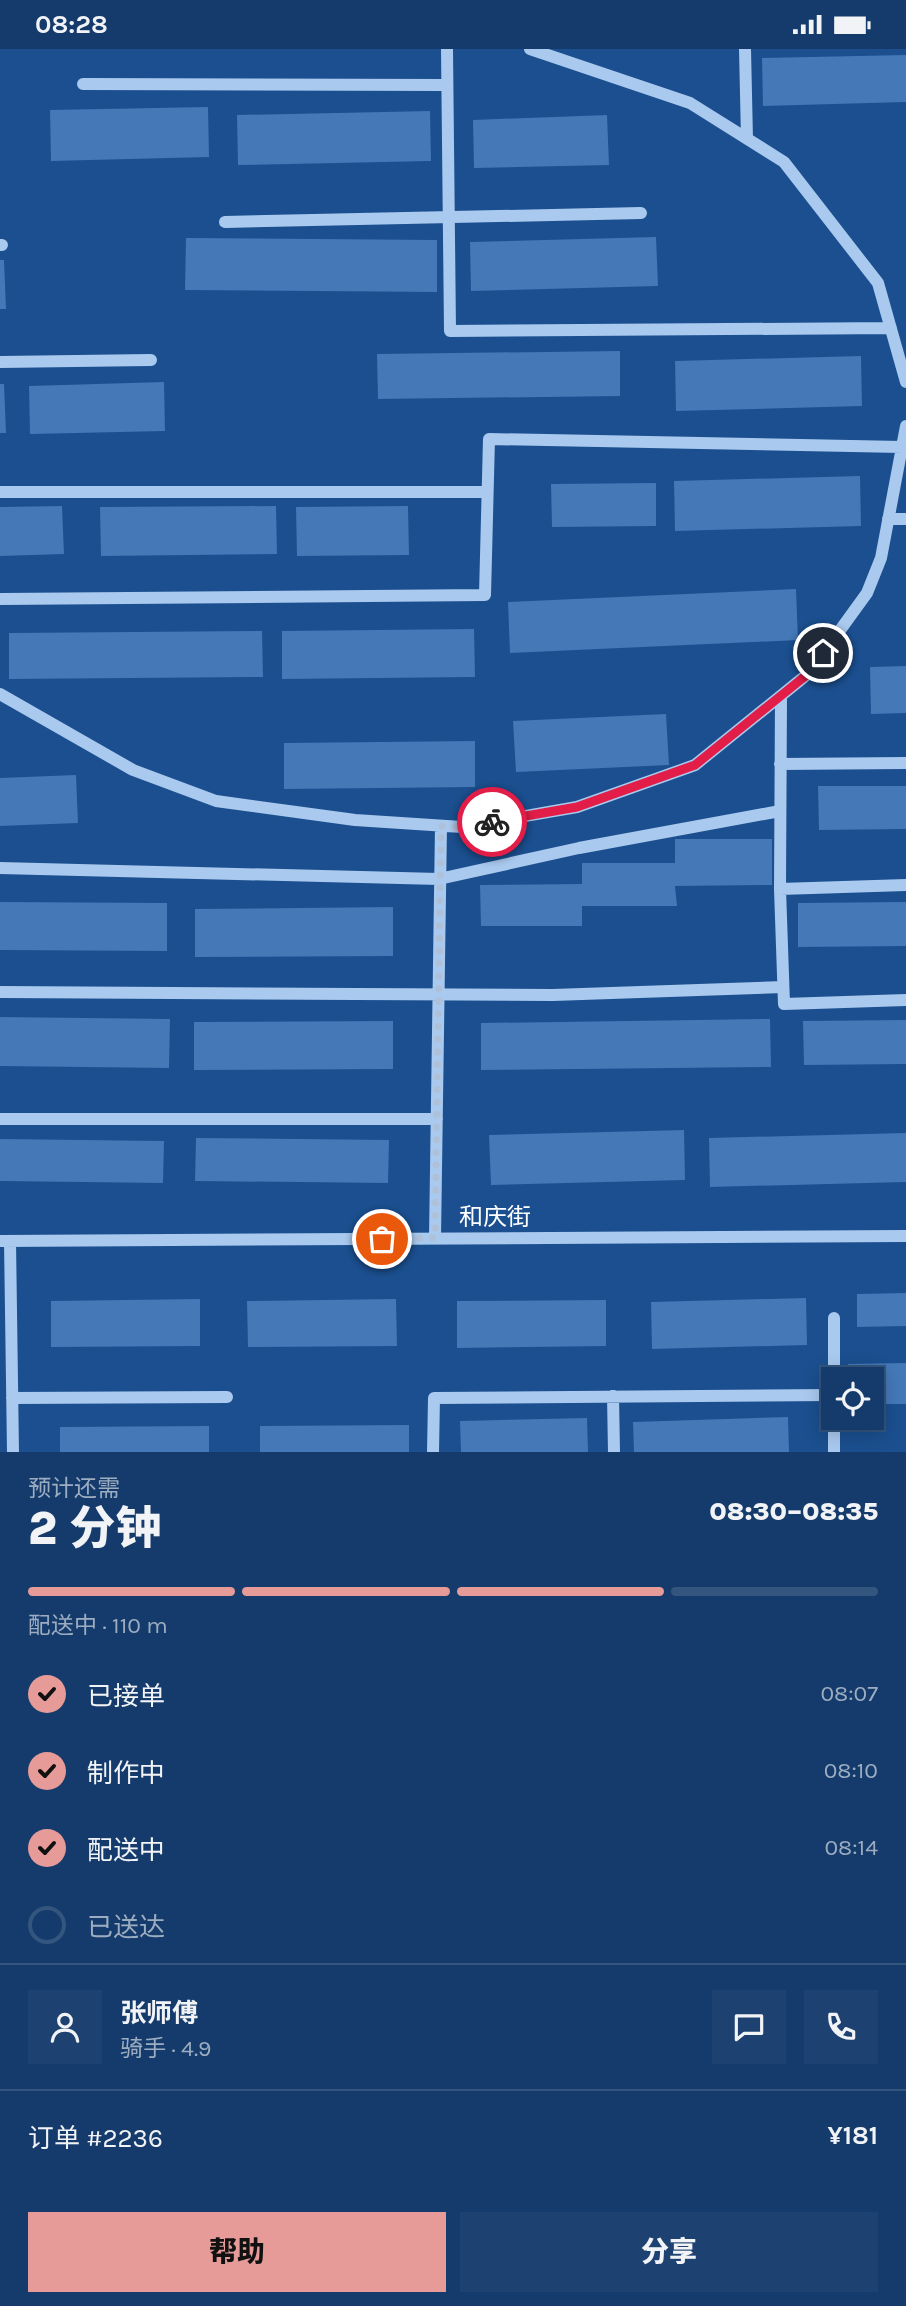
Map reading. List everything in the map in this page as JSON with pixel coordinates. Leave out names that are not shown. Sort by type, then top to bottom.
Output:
[{"type":"street","points":[[447,49],[450,331],[891,328]]},
{"type":"street","points":[[530,49],[690,103],[784,162],[878,283],[905,376]]},
{"type":"street","points":[[745,49],[747,139]]},
{"type":"street","points":[[83,84],[447,85]]},
{"type":"street","points":[[225,222],[641,213]]},
{"type":"street","points":[[0,362],[151,360]]},
{"type":"street","points":[[0,694],[133,769],[216,801],[355,820],[462,827],[577,807],[695,765],[809,673],[867,593],[881,558],[906,426]]},
{"type":"street","points":[[0,599],[485,595],[489,439],[902,447]]},
{"type":"street","points":[[0,492],[487,492]]},
{"type":"street","points":[[888,519],[906,519]]},
{"type":"street","points":[[781,696],[780,889],[783,1004],[906,1000]]},
{"type":"street","points":[[780,764],[906,764]]},
{"type":"street","points":[[0,868],[439,879],[579,848],[780,811]]},
{"type":"street","points":[[435,1238],[441,826]]},
{"type":"street","points":[[780,889],[906,885]]},
{"type":"street","points":[[0,992],[553,995],[783,987]]},
{"type":"street","points":[[0,1119],[437,1119]]},
{"type":"street","name":"和庆街","points":[[5,1241],[906,1236]]},
{"type":"street","points":[[5,1241],[13,1452]]},
{"type":"street","points":[[834,1318],[834,1367]]},
{"type":"street","points":[[433,1452],[434,1398],[821,1395]]},
{"type":"street","points":[[613,1396],[614,1452]]},
{"type":"street","points":[[12,1398],[227,1397]]},
{"type":"street","points":[[834,1430],[834,1452]]},
{"type":"building","points":[[906,55],[906,102],[763,106],[762,58]]},
{"type":"building","points":[[208,107],[209,157],[51,161],[50,110]]},
{"type":"building","points":[[430,111],[431,161],[238,165],[237,115]]},
{"type":"building","points":[[607,115],[609,165],[474,168],[473,120]]},
{"type":"building","points":[[656,237],[658,286],[471,291],[470,242]]},
{"type":"building","points":[[186,238],[437,240],[437,292],[185,290]]},
{"type":"building","points":[[0,260],[4,260],[6,309],[0,309]]},
{"type":"building","points":[[620,351],[620,396],[378,399],[377,354]]},
{"type":"building","points":[[861,356],[862,406],[676,411],[675,361]]},
{"type":"building","points":[[164,382],[165,431],[30,434],[29,386]]},
{"type":"building","points":[[0,384],[4,384],[6,433],[0,433]]},
{"type":"building","points":[[860,476],[861,526],[675,531],[674,481]]},
{"type":"building","points":[[656,483],[656,526],[552,527],[551,484]]},
{"type":"building","points":[[62,506],[64,554],[0,556],[0,507]]},
{"type":"building","points":[[276,506],[277,554],[101,556],[100,507]]},
{"type":"building","points":[[408,506],[409,555],[297,556],[296,507]]},
{"type":"building","points":[[796,589],[798,640],[510,653],[508,602]]},
{"type":"building","points":[[474,629],[475,677],[282,679],[282,631]]},
{"type":"building","points":[[262,631],[263,677],[9,679],[9,633]]},
{"type":"building","points":[[906,666],[906,713],[871,714],[870,667]]},
{"type":"building","points":[[666,714],[669,765],[516,772],[513,721]]},
{"type":"building","points":[[475,741],[475,787],[284,789],[284,743]]},
{"type":"building","points":[[76,775],[78,823],[0,826],[0,778]]},
{"type":"building","points":[[818,786],[906,786],[906,829],[819,830]]},
{"type":"building","points":[[675,839],[772,839],[772,885],[675,886],[677,906],[582,906],[582,926],[481,926],[480,885],[582,884],[582,863],[675,863]]},
{"type":"building","points":[[0,902],[167,903],[167,951],[0,950]]},
{"type":"building","points":[[906,902],[906,946],[798,947],[798,903]]},
{"type":"building","points":[[393,907],[393,956],[195,957],[195,909]]},
{"type":"building","points":[[0,1017],[170,1019],[169,1068],[0,1066]]},
{"type":"building","points":[[770,1019],[771,1067],[481,1070],[481,1023]]},
{"type":"building","points":[[906,1020],[906,1064],[804,1065],[803,1021]]},
{"type":"building","points":[[393,1021],[393,1069],[194,1070],[194,1022]]},
{"type":"building","points":[[684,1130],[685,1180],[491,1185],[489,1135]]},
{"type":"building","points":[[906,1133],[906,1182],[710,1187],[709,1138]]},
{"type":"building","points":[[196,1138],[389,1140],[388,1183],[195,1181]]},
{"type":"building","points":[[0,1139],[164,1141],[163,1183],[0,1181]]},
{"type":"building","points":[[906,1293],[906,1326],[857,1327],[857,1294]]},
{"type":"building","points":[[806,1298],[807,1345],[652,1349],[651,1302]]},
{"type":"building","points":[[200,1299],[200,1346],[51,1347],[51,1301]]},
{"type":"building","points":[[396,1299],[397,1346],[248,1347],[247,1301]]},
{"type":"building","points":[[606,1300],[606,1346],[457,1348],[457,1301]]},
{"type":"building","points":[[906,1363],[906,1404],[884,1404],[884,1367],[848,1367],[848,1364]]},
{"type":"building","points":[[788,1417],[789,1452],[634,1452],[633,1422]]},
{"type":"building","points":[[587,1418],[588,1452],[461,1452],[460,1421]]},
{"type":"building","points":[[409,1425],[409,1452],[260,1452],[260,1426]]},
{"type":"building","points":[[209,1426],[209,1452],[60,1452],[60,1427]]},
{"type":"way so far","points":[[382,1239],[435,1238],[441,826],[462,827],[492,822]]},
{"type":"route","points":[[492,822],[577,807],[695,765],[809,673],[823,653]]}]
